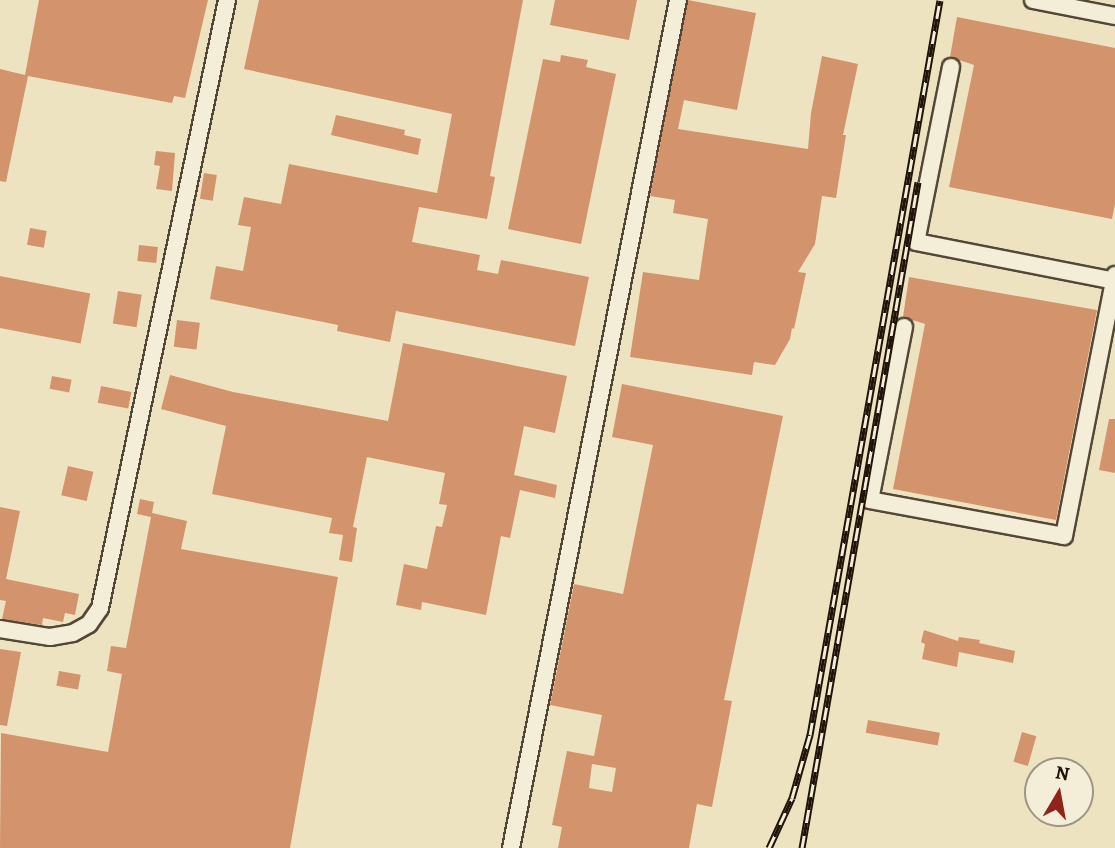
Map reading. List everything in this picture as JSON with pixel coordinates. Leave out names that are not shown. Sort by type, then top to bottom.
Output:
[{"type":"street","points":[[0,629],[50,637],[73,633],[89,624],[100,608],[227,0]]},
{"type":"street","points":[[510,848],[678,0]]},
{"type":"street","points":[[1034,0],[1061,3],[1115,16]]},
{"type":"street","points":[[904,327],[870,500],[1065,536],[1114,278],[916,242],[951,67]]},
{"type":"building","points":[[39,0],[208,0],[185,98],[174,96],[172,103],[28,76],[6,182],[0,181],[0,69],[25,75]]},
{"type":"building","points":[[259,0],[523,0],[490,176],[495,177],[487,219],[419,207],[412,242],[480,255],[477,270],[498,274],[501,260],[589,277],[575,346],[396,311],[390,342],[337,331],[338,325],[210,299],[216,266],[243,271],[251,227],[238,225],[244,197],[281,204],[289,164],[437,193],[452,114],[244,69]]},
{"type":"building","points":[[555,0],[637,0],[629,40],[550,25]]},
{"type":"building","points":[[688,0],[756,13],[737,110],[684,100],[678,129],[808,149],[811,113],[822,56],[858,64],[843,135],[846,135],[836,198],[822,196],[815,244],[798,272],[806,273],[794,329],[792,328],[790,339],[775,365],[754,362],[752,375],[630,357],[643,272],[699,280],[708,219],[673,213],[675,200],[650,196]]},
{"type":"building","points":[[957,17],[1115,48],[1115,204],[1112,219],[949,187],[974,65],[950,57]]},
{"type":"building","points":[[561,55],[588,60],[586,67],[616,74],[581,244],[508,229],[543,59],[560,62]]},
{"type":"building","points":[[336,115],[405,130],[404,135],[421,139],[418,155],[331,135]]},
{"type":"building","points":[[156,151],[175,153],[172,191],[156,189],[160,166],[154,165]]},
{"type":"building","points":[[204,173],[217,175],[213,201],[200,199]]},
{"type":"building","points":[[30,228],[47,231],[44,248],[27,245]]},
{"type":"building","points":[[139,245],[158,247],[156,263],[137,261]]},
{"type":"building","points":[[0,276],[90,294],[81,344],[0,328]]},
{"type":"building","points":[[909,277],[1097,310],[1056,520],[893,489],[925,324],[903,317]]},
{"type":"building","points":[[118,291],[142,295],[137,327],[113,324]]},
{"type":"building","points":[[177,320],[200,323],[197,350],[174,347]]},
{"type":"building","points":[[403,343],[567,376],[555,433],[524,426],[514,475],[557,485],[555,498],[520,490],[510,538],[501,536],[486,615],[422,602],[421,610],[396,605],[404,564],[427,569],[436,526],[442,527],[447,505],[439,504],[445,473],[367,457],[353,527],[357,528],[352,562],[339,560],[343,535],[329,533],[332,518],[212,494],[226,426],[161,409],[170,375],[233,392],[388,421]]},
{"type":"building","points":[[52,376],[72,380],[69,393],[50,389]]},
{"type":"building","points":[[622,384],[783,416],[724,700],[732,701],[712,807],[697,804],[689,848],[558,848],[562,827],[552,825],[567,751],[594,756],[602,715],[550,705],[574,584],[623,594],[653,445],[612,437]],"holes":[[[592,764],[616,768],[612,792],[589,788]]]},
{"type":"building","points":[[101,386],[131,392],[128,409],[98,403]]},
{"type":"building","points":[[1109,419],[1115,419],[1115,473],[1099,470]]},
{"type":"building","points":[[68,466],[93,472],[87,501],[61,495]]},
{"type":"building","points":[[140,499],[154,502],[152,513],[187,521],[181,549],[338,577],[290,848],[0,848],[1,733],[108,752],[122,674],[107,671],[111,646],[126,648],[151,517],[137,514]]},
{"type":"building","points":[[0,507],[20,511],[6,579],[79,594],[75,615],[65,613],[63,622],[43,618],[42,625],[2,619],[6,601],[0,600]]},
{"type":"building","points":[[924,630],[958,641],[959,637],[980,640],[979,643],[1015,651],[1013,663],[959,652],[957,667],[922,659],[925,644],[921,642]]},
{"type":"building","points":[[0,649],[21,652],[7,726],[0,725]]},
{"type":"building","points":[[59,671],[81,675],[78,690],[56,686]]},
{"type":"building","points":[[868,720],[940,733],[938,745],[866,733]]},
{"type":"building","points":[[1022,732],[1036,736],[1030,757],[1024,757],[1024,765],[1013,762]]},
{"type":"railway","points":[[769,848],[792,798],[810,735],[940,0]]},
{"type":"railway","points":[[802,848],[918,182]]}]
